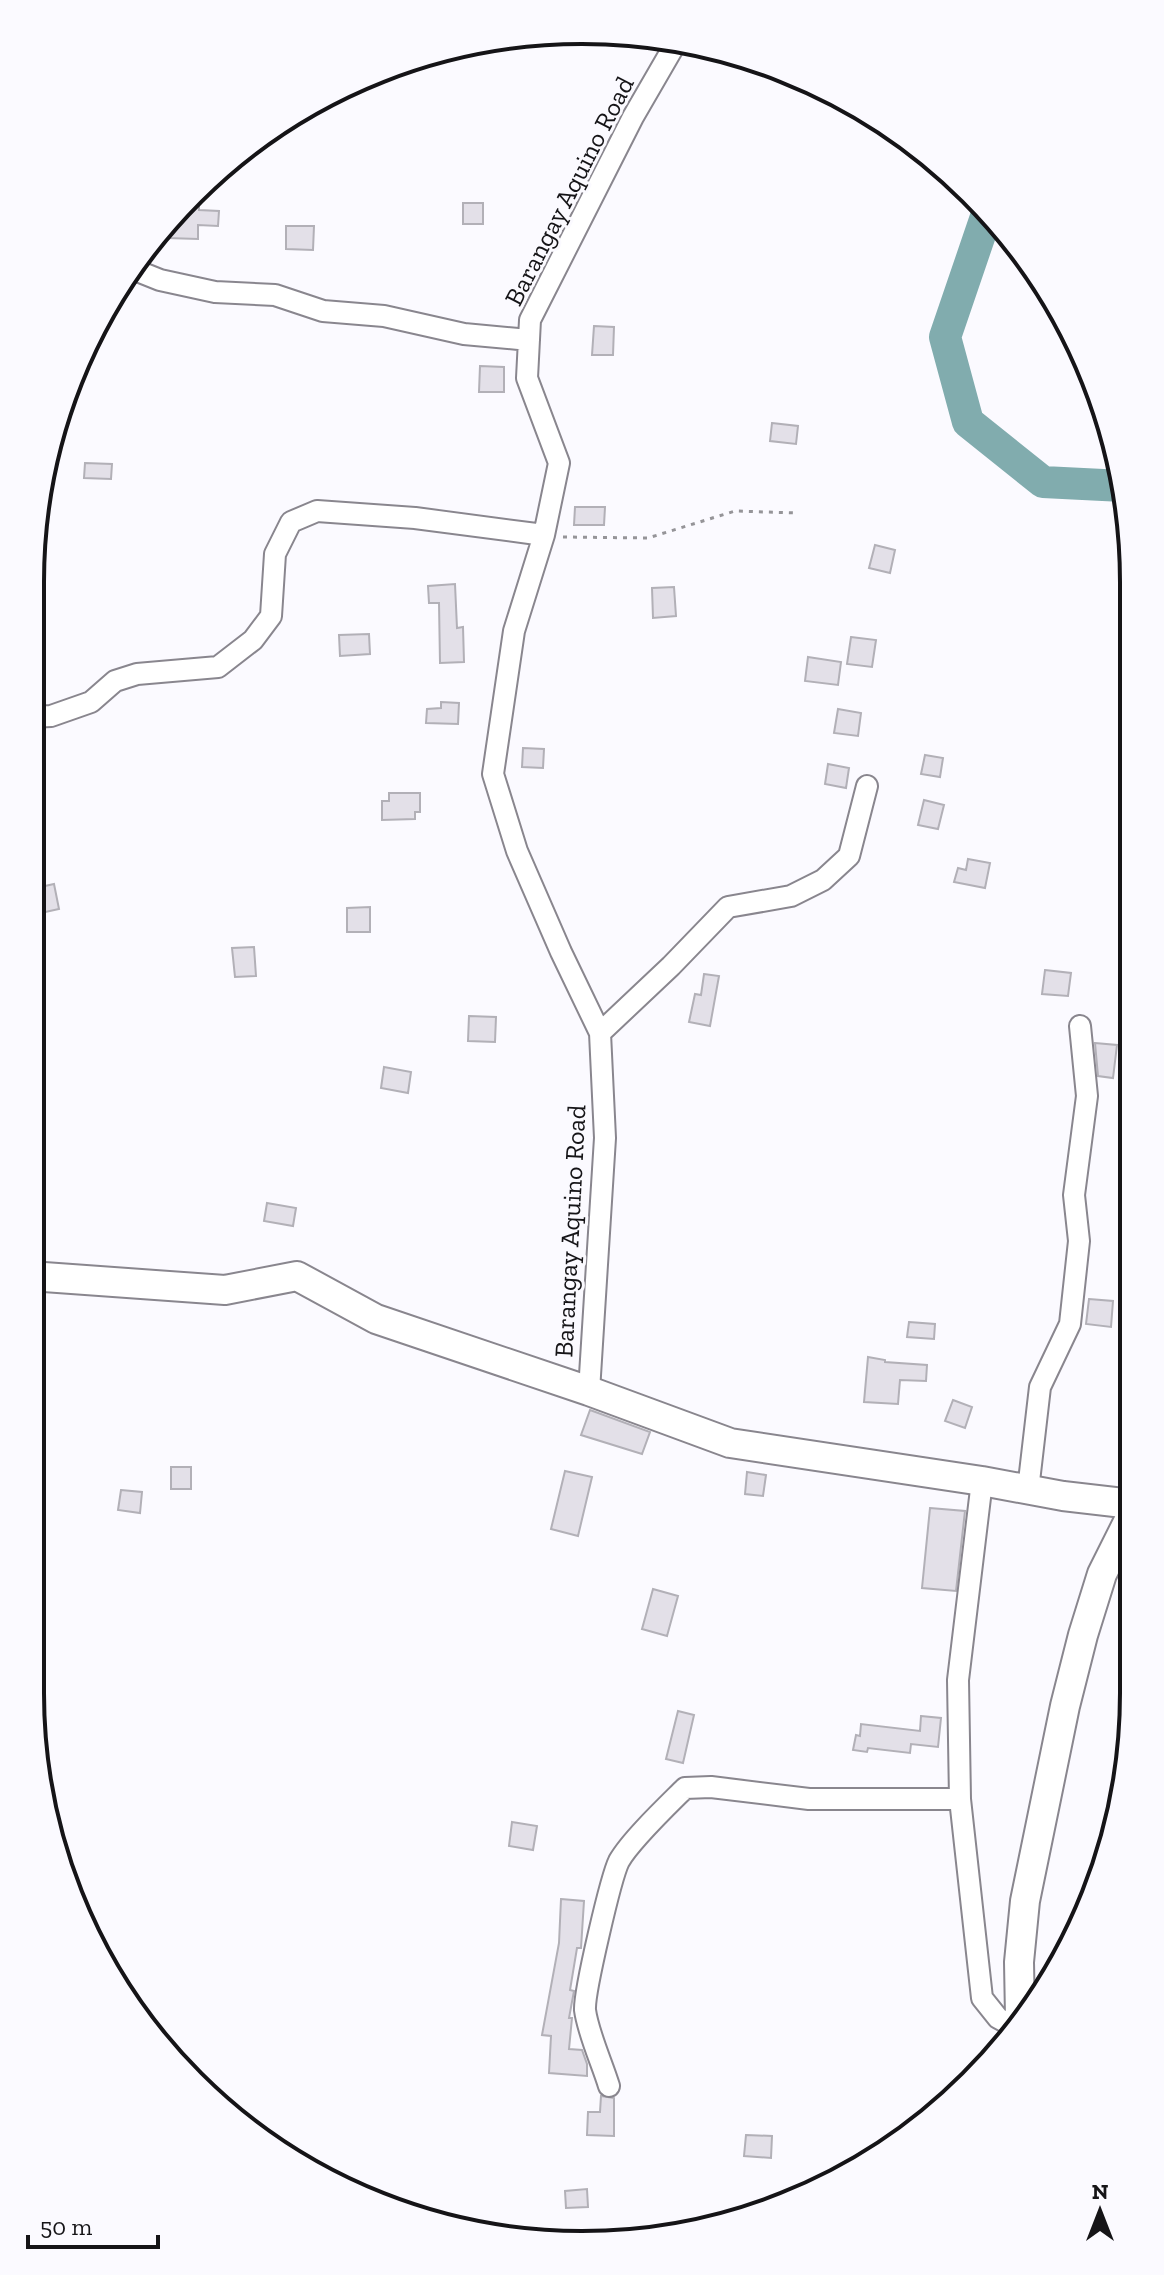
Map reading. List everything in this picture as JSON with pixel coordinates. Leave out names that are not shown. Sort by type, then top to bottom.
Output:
[{"type":"street","name":"Barangay Aquino Road","points":[[589,1391],[605,1138],[600,1033],[517,851],[493,774],[514,631],[544,535],[559,463],[527,378],[530,320],[633,117],[671,52]]},
{"type":"street","points":[[142,273],[215,292],[275,295],[323,311],[384,316],[464,334],[529,340]]},
{"type":"street","points":[[44,716],[91,702],[115,681],[137,674],[218,667],[253,640],[271,616],[275,554],[291,522],[317,511],[415,518],[544,535]]},
{"type":"street","points":[[600,1033],[728,907],[791,896],[823,880],[849,856],[867,786]]},
{"type":"street","points":[[1028,1490],[1040,1387],[1070,1324],[1079,1241],[1074,1195],[1087,1096],[1080,1026]]},
{"type":"street","points":[[44,1277],[225,1290],[297,1276],[376,1319],[589,1391],[730,1443],[1120,1502]]},
{"type":"street","points":[[982,1481],[958,1680],[960,1799],[982,1998],[998,2018],[1007,2023]]},
{"type":"street","points":[[1020,2005],[1019,1962],[1025,1901],[1065,1706],[1102,1574],[1120,1538]]},
{"type":"street","points":[[609,2086],[585,2011],[586,1993],[612,1888],[619,1861],[659,1813],[685,1788],[711,1787],[809,1799],[960,1799]]},
{"type":"path","points":[[544,535],[648,538],[735,511],[798,513]]},
{"type":"building","points":[[463,203],[483,203],[483,224],[463,224]]},
{"type":"building","points":[[199,205],[199,210],[219,211],[218,226],[198,225],[198,239],[169,238]]},
{"type":"building","points":[[286,226],[314,226],[313,250],[286,249]]},
{"type":"building","points":[[594,326],[614,327],[613,355],[592,355]]},
{"type":"building","points":[[480,366],[504,367],[504,392],[479,392]]},
{"type":"building","points":[[772,423],[798,426],[796,444],[770,441]]},
{"type":"building","points":[[85,463],[112,464],[111,479],[84,478]]},
{"type":"building","points":[[575,507],[605,507],[604,525],[574,525]]},
{"type":"building","points":[[875,545],[895,550],[890,573],[869,568]]},
{"type":"building","points":[[455,584],[457,628],[463,627],[464,662],[440,663],[439,603],[429,603],[428,586]]},
{"type":"building","points":[[674,587],[676,616],[653,618],[652,588]]},
{"type":"building","points":[[369,634],[370,654],[340,656],[339,635]]},
{"type":"building","points":[[851,637],[876,640],[872,667],[847,664]]},
{"type":"building","points":[[808,657],[841,662],[838,685],[805,681]]},
{"type":"building","points":[[441,702],[459,703],[458,724],[426,723],[427,709],[441,708]]},
{"type":"building","points":[[838,709],[861,713],[858,736],[834,733]]},
{"type":"building","points":[[523,748],[544,749],[543,768],[522,767]]},
{"type":"building","points":[[925,755],[943,758],[940,777],[921,774]]},
{"type":"building","points":[[828,764],[849,768],[846,788],[825,784]]},
{"type":"building","points":[[389,793],[420,793],[420,812],[415,812],[415,819],[382,820],[382,801],[389,801]]},
{"type":"building","points":[[924,800],[944,805],[938,829],[918,825]]},
{"type":"building","points":[[968,859],[990,863],[985,888],[954,882],[958,868],[966,870]]},
{"type":"building","points":[[54,884],[59,909],[44,912],[44,886]]},
{"type":"building","points":[[370,907],[370,932],[347,932],[347,908]]},
{"type":"building","points":[[254,947],[256,976],[235,977],[232,948]]},
{"type":"building","points":[[1045,970],[1071,973],[1068,996],[1042,994]]},
{"type":"building","points":[[704,974],[719,976],[710,1026],[689,1022],[695,994],[701,995]]},
{"type":"building","points":[[469,1016],[496,1017],[495,1042],[468,1041]]},
{"type":"building","points":[[1095,1043],[1117,1045],[1113,1078],[1098,1076]]},
{"type":"building","points":[[384,1067],[411,1072],[408,1093],[381,1088]]},
{"type":"building","points":[[267,1203],[296,1208],[293,1226],[264,1221]]},
{"type":"building","points":[[1089,1299],[1113,1301],[1111,1327],[1086,1324]]},
{"type":"building","points":[[909,1322],[935,1324],[934,1339],[907,1337]]},
{"type":"building","points":[[868,1357],[885,1362],[927,1365],[926,1381],[900,1380],[898,1404],[864,1402]]},
{"type":"building","points":[[953,1400],[972,1407],[965,1428],[945,1421]]},
{"type":"building","points":[[590,1410],[650,1432],[642,1454],[581,1435]]},
{"type":"building","points":[[171,1467],[191,1467],[191,1489],[171,1489]]},
{"type":"building","points":[[565,1471],[592,1477],[578,1536],[551,1529]]},
{"type":"building","points":[[747,1472],[766,1475],[763,1496],[745,1494]]},
{"type":"building","points":[[121,1490],[142,1492],[140,1513],[118,1510]]},
{"type":"building","points":[[930,1508],[965,1511],[956,1591],[922,1588]]},
{"type":"building","points":[[653,1589],[678,1596],[667,1636],[642,1629]]},
{"type":"building","points":[[678,1711],[694,1715],[683,1763],[666,1759]]},
{"type":"building","points":[[921,1716],[941,1718],[938,1747],[911,1744],[910,1753],[868,1748],[867,1752],[853,1750],[856,1735],[860,1736],[861,1724],[920,1731]]},
{"type":"building","points":[[512,1822],[537,1826],[533,1850],[509,1846]]},
{"type":"building","points":[[561,1899],[584,1901],[581,1948],[577,1948],[570,1990],[574,1991],[569,2018],[572,2018],[569,2049],[582,2050],[587,2076],[549,2073],[551,2036],[542,2035],[559,1943]]},
{"type":"building","points":[[601,2096],[614,2098],[614,2136],[587,2135],[588,2112],[600,2112]]},
{"type":"building","points":[[746,2135],[772,2136],[771,2158],[744,2156]]},
{"type":"building","points":[[587,2189],[588,2207],[566,2208],[565,2191]]},
{"type":"waterway","points":[[983,224],[945,337],[968,422],[1043,482],[1111,485]]}]
